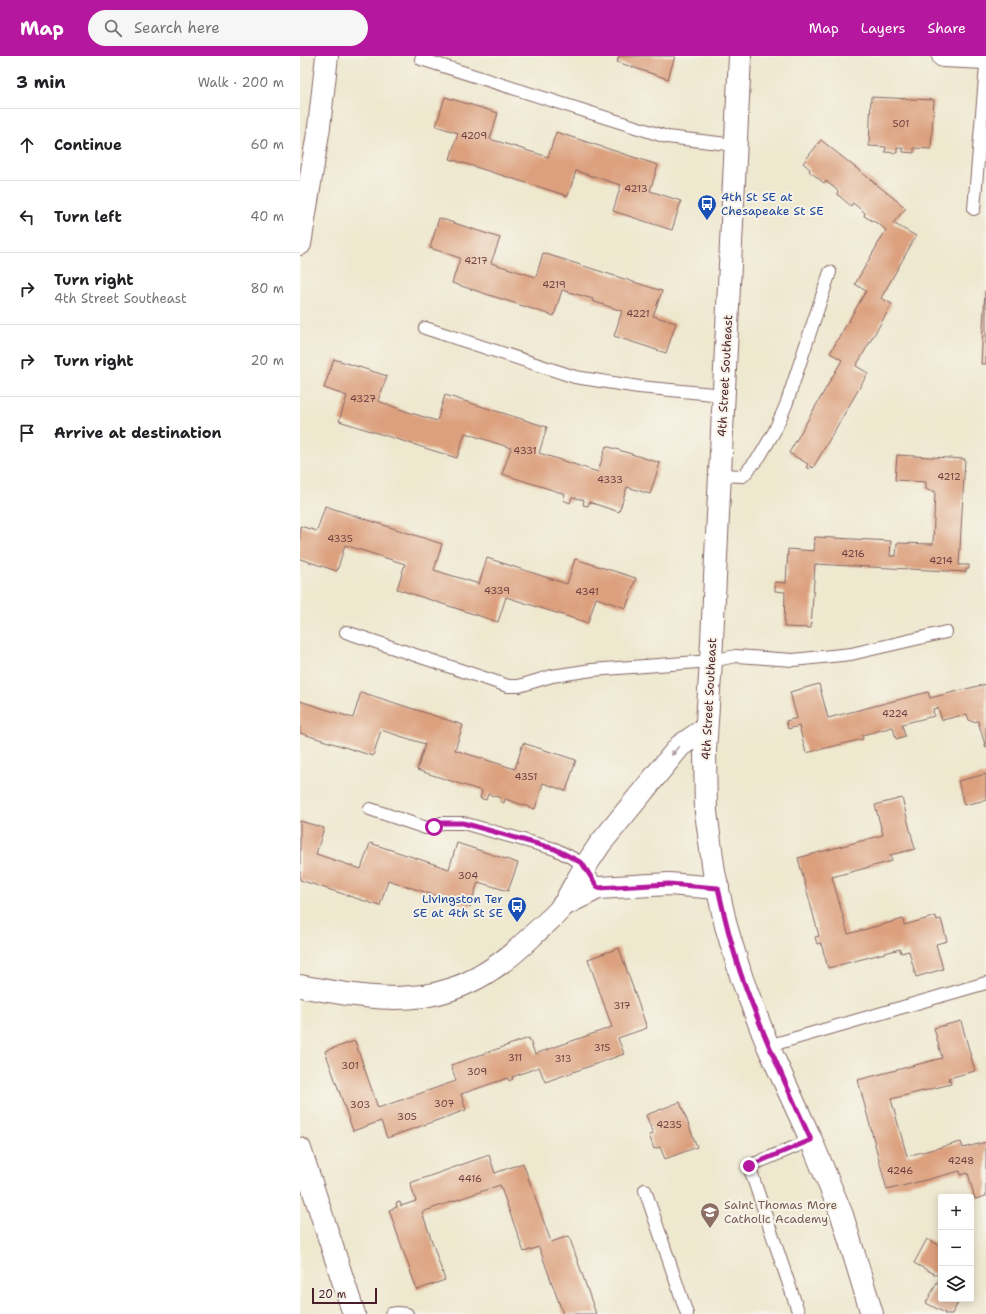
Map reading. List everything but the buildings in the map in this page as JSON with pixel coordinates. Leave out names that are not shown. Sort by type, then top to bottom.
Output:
[{"type":"street","points":[[300,244],[319,127],[327,56]]},
{"type":"street","name":"4th Street Southeast","points":[[740,56],[711,661],[706,728],[706,812],[718,888],[726,926],[742,979],[768,1046],[811,1140],[842,1215],[872,1314]]},
{"type":"street","points":[[943,56],[986,58]]},
{"type":"street","points":[[300,986],[340,993],[384,998],[418,997],[443,992],[463,985],[493,969],[514,953],[562,906],[600,844],[680,746],[706,728]]},
{"type":"street","points":[[562,906],[598,888],[669,884],[718,888]]},
{"type":"street","points":[[300,1149],[354,1314]]},
{"type":"lane","points":[[421,59],[667,137],[736,145]]},
{"type":"lane","points":[[974,209],[986,66]]},
{"type":"lane","points":[[720,475],[743,476],[760,456],[774,432],[786,405],[830,272]]},
{"type":"lane","points":[[425,328],[575,377],[639,387],[724,395]]},
{"type":"lane","points":[[346,632],[508,686],[519,686],[552,676],[592,670],[711,661],[736,656],[793,660],[851,654],[946,632]]},
{"type":"lane","points":[[370,809],[426,828],[434,827],[441,823],[463,823],[555,849],[582,863],[598,888]]},
{"type":"lane","points":[[768,1046],[986,983]]},
{"type":"lane","points":[[800,1314],[749,1166],[811,1140]]},
{"type":"lane","points":[[645,1190],[688,1314]]},
{"type":"lane","points":[[391,1314],[407,1314]]},
{"type":"place","name":"4th St SE at Chesapeake St SE","points":[[707,221]]},
{"type":"place","name":"Livingston Ter SE at 4th St SE","points":[[517,923]]},
{"type":"place","name":"Saint Thomas More Catholic Academy","points":[[710,1229]]},
{"type":"route","points":[[434,827],[441,823],[463,823],[555,849],[582,863],[588,870],[598,888],[669,884],[718,888],[726,926],[742,979],[768,1046],[811,1140],[749,1166]]}]
